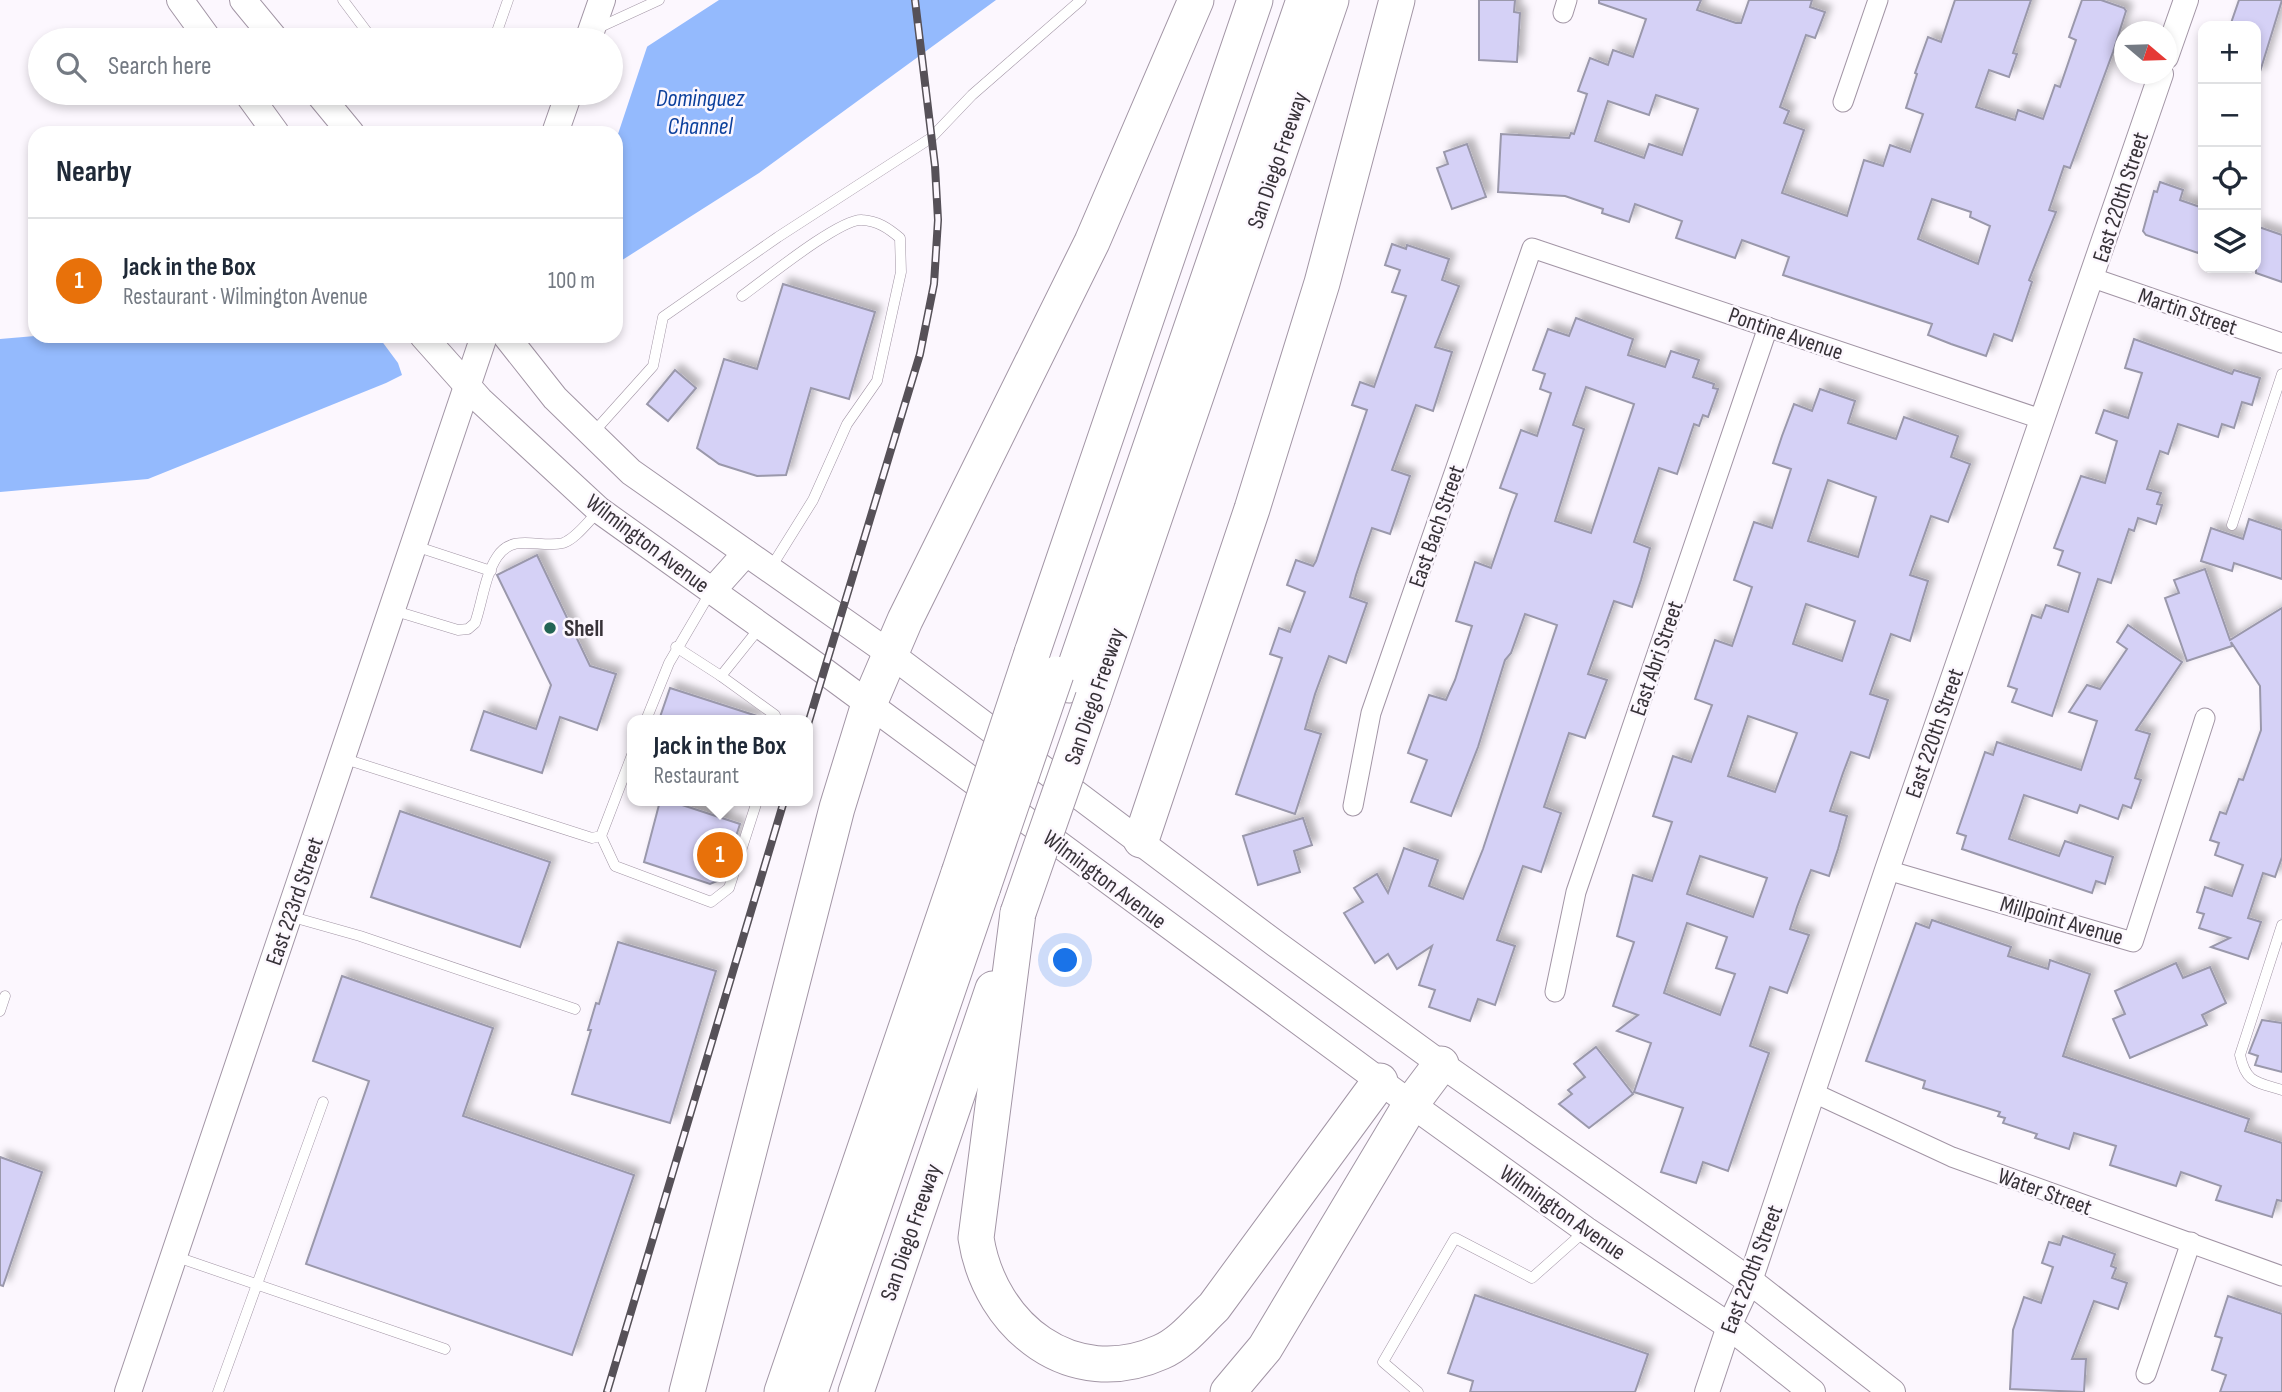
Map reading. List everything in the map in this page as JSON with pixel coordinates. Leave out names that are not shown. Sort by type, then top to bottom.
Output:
[{"type":"highway","points":[[687,1392],[833,821],[869,704],[889,653],[1093,242],[1196,0]]},
{"type":"highway","name":"San Diego Freeway","points":[[782,1392],[990,892],[1062,678],[1255,0]]},
{"type":"highway","points":[[1062,678],[1287,0]]},
{"type":"highway","points":[[1062,678],[1304,0]]},
{"type":"highway","name":"San Diego Freeway","points":[[856,1392],[990,892],[1062,678],[1331,0]]},
{"type":"highway","points":[[1140,840],[1252,509],[1322,283],[1397,0]]},
{"type":"highway","points":[[990,892],[976,1238],[980,1265],[1002,1309],[1016,1325],[1046,1347],[1097,1364],[1161,1352],[1186,1335],[1214,1307],[1380,1081]]},
{"type":"highway","points":[[810,1392],[990,892]]},
{"type":"highway","points":[[829,1392],[990,892]]},
{"type":"highway","points":[[1228,1392],[1265,1348],[1411,1104],[1441,1064]]},
{"type":"main road","points":[[180,0],[200,28]]},
{"type":"main road","points":[[592,28],[602,0]]},
{"type":"main road","points":[[250,3],[268,28]]},
{"type":"main road","points":[[256,105],[271,126]]},
{"type":"main road","points":[[328,105],[345,126]]},
{"type":"main road","points":[[557,126],[565,105]]},
{"type":"main road","name":"Wilmington Avenue","points":[[427,343],[469,399],[599,510],[869,704],[1411,1104],[1587,1230],[1729,1326],[1812,1392]]},
{"type":"main road","name":"East 223rd Street","points":[[128,1392],[414,545],[469,399],[482,343]]},
{"type":"main road","name":"Wilmington Avenue","points":[[512,343],[536,374],[631,472],[889,653],[1276,944],[1441,1064],[1750,1281],[1892,1392]]},
{"type":"main road","points":[[712,591],[746,553]]},
{"type":"street","points":[[1843,102],[1878,0]]},
{"type":"street","points":[[2177,26],[2186,0]]},
{"type":"street","name":"East 220th Street","points":[[1707,1392],[1729,1326],[1750,1281],[1887,870],[2158,84]]},
{"type":"street","name":"Pontine Avenue","points":[[1532,248],[2041,419]]},
{"type":"street","name":"East Bach Street","points":[[1353,806],[1371,713],[1532,248]]},
{"type":"street","name":"Martin Street","points":[[2093,278],[2282,343]]},
{"type":"street","name":"East Abri Street","points":[[1555,992],[1576,892],[1768,327]]},
{"type":"street","name":"Millpoint Avenue","points":[[1887,870],[2133,942],[2205,718]]},
{"type":"street","name":"Water Street","points":[[1814,1093],[1952,1157],[2282,1276]]},
{"type":"street","points":[[2146,1374],[2191,1242]]},
{"type":"lane","points":[[343,0],[364,28]]},
{"type":"lane","points":[[498,28],[508,0]]},
{"type":"lane","points":[[605,28],[659,0]]},
{"type":"lane","points":[[592,434],[653,366],[663,317],[778,237],[931,138],[972,95],[1081,0]]},
{"type":"lane","points":[[742,296],[826,235],[858,219],[882,223],[900,238],[901,272],[877,381],[847,424],[813,500],[770,569]]},
{"type":"lane","points":[[2232,524],[2282,374]]},
{"type":"lane","points":[[392,610],[457,630],[468,629],[475,624],[498,555],[515,544],[535,542],[552,545],[566,542],[599,510]]},
{"type":"lane","points":[[414,545],[491,571]]},
{"type":"lane","points":[[648,715],[676,648],[712,591]]},
{"type":"lane","points":[[721,676],[761,626]]},
{"type":"lane","points":[[676,648],[775,715]]},
{"type":"lane","points":[[342,758],[592,838],[601,836]]},
{"type":"lane","points":[[627,768],[601,836],[615,866],[711,902],[729,888],[755,806]]},
{"type":"lane","points":[[289,916],[575,1009]]},
{"type":"lane","points":[[2282,925],[2240,1055],[2243,1071],[2249,1079],[2282,1090]]},
{"type":"lane","points":[[0,1011],[5,996]]},
{"type":"lane","points":[[218,1392],[323,1102]]},
{"type":"lane","points":[[1418,1392],[1383,1362],[1455,1238],[1532,1278],[1587,1230]]},
{"type":"lane","points":[[174,1256],[445,1349]]},
{"type":"water","name":"Dominguez Channel","points":[[719,0],[996,0],[759,173],[623,260],[623,126],[518,126],[549,110],[567,105],[623,105],[623,62]]},
{"type":"water","points":[[28,337],[28,343],[466,343],[386,383],[148,479],[0,492],[0,339]]},
{"type":"pier","points":[[649,41],[621,126],[511,126],[548,105],[623,105],[623,58]]},
{"type":"pier","points":[[383,343],[470,343],[403,378],[398,363]]},
{"type":"building","points":[[1479,0],[1515,0],[1514,12],[1520,13],[1517,62],[1479,60]]},
{"type":"building","points":[[1599,0],[1701,0],[1697,10],[1736,23],[1741,23],[1749,0],[1812,0],[1810,7],[1825,12],[1815,38],[1806,35],[1780,107],[1789,111],[1784,123],[1804,130],[1782,193],[1847,216],[1864,160],[1883,166],[1890,145],[1910,152],[1923,114],[1906,108],[1917,74],[1915,73],[1928,37],[1941,42],[1955,0],[2031,0],[2013,53],[2017,54],[2009,77],[1989,70],[1976,107],[2015,120],[2018,110],[2043,119],[2055,85],[2060,87],[2076,40],[2069,37],[2082,0],[2101,0],[2124,8],[2126,11],[2123,21],[2114,21],[2114,49],[2070,168],[2064,166],[2049,210],[2056,212],[2029,280],[2032,282],[2012,341],[1994,334],[1986,356],[1951,344],[1928,335],[1932,324],[1783,275],[1789,257],[1742,240],[1735,258],[1676,238],[1682,221],[1635,204],[1629,222],[1602,213],[1603,209],[1565,196],[1498,192],[1501,134],[1569,138],[1571,133],[1574,134],[1587,94],[1578,91],[1590,58],[1608,65],[1613,50],[1633,57],[1646,19],[1599,3]],"holes":[[[1656,95],[1698,109],[1682,155],[1649,144],[1644,158],[1595,141],[1608,101],[1649,115]],[[1932,199],[1971,212],[1970,217],[1990,226],[1978,264],[1918,239]]]},
{"type":"building","points":[[2239,0],[2282,0],[2261,68],[2261,21],[2232,21]]},
{"type":"building","points":[[1467,144],[1486,197],[1452,209],[1437,168],[1448,164],[1444,152]]},
{"type":"building","points":[[2160,182],[2183,190],[2180,200],[2198,206],[2198,253],[2146,235],[2143,231],[2154,191],[2157,192]]},
{"type":"building","points":[[2261,228],[2282,235],[2282,282],[2256,273],[2261,273]]},
{"type":"building","points":[[1392,244],[1406,249],[1407,245],[1449,259],[1442,280],[1459,286],[1435,347],[1452,352],[1433,411],[1416,405],[1392,470],[1410,476],[1390,534],[1372,528],[1350,597],[1367,603],[1346,663],[1329,656],[1315,694],[1305,729],[1321,734],[1295,814],[1236,794],[1282,658],[1270,654],[1279,628],[1290,632],[1305,592],[1287,585],[1296,560],[1313,566],[1316,561],[1367,410],[1352,405],[1360,382],[1374,387],[1406,296],[1392,292],[1400,270],[1385,265]]},
{"type":"building","points":[[783,284],[875,312],[849,399],[811,388],[786,475],[757,476],[719,464],[697,448],[724,359],[757,369]]},
{"type":"building","points":[[1576,318],[1633,339],[1628,355],[1665,367],[1671,351],[1699,360],[1693,377],[1714,384],[1713,388],[1718,389],[1708,417],[1703,415],[1699,426],[1694,424],[1677,474],[1659,468],[1634,542],[1650,548],[1632,607],[1614,601],[1588,674],[1607,680],[1585,738],[1569,733],[1544,807],[1561,813],[1541,872],[1523,866],[1497,940],[1515,946],[1495,1005],[1478,999],[1470,1021],[1429,1007],[1435,990],[1419,985],[1432,946],[1397,969],[1388,954],[1375,963],[1344,913],[1363,902],[1354,888],[1377,874],[1388,893],[1404,848],[1438,860],[1429,886],[1463,899],[1483,849],[1557,625],[1525,614],[1511,653],[1505,660],[1478,747],[1451,816],[1411,802],[1427,760],[1408,753],[1429,695],[1446,700],[1455,680],[1472,626],[1456,621],[1475,562],[1491,568],[1517,494],[1500,488],[1521,430],[1537,436],[1551,393],[1540,389],[1545,374],[1533,370],[1548,329],[1569,336]],"holes":[[[1586,387],[1634,404],[1591,533],[1555,521],[1584,429],[1573,425]]]},
{"type":"building","points":[[2134,339],[2232,374],[2234,370],[2260,378],[2252,405],[2242,402],[2234,428],[2222,424],[2218,437],[2178,424],[2168,454],[2160,451],[2147,489],[2161,493],[2157,504],[2162,505],[2156,524],[2138,518],[2134,531],[2129,529],[2111,583],[2098,579],[2052,716],[2012,702],[2017,689],[2008,686],[2032,615],[2041,618],[2046,605],[2068,612],[2080,573],[2058,565],[2063,551],[2054,548],[2081,476],[2105,483],[2117,441],[2096,433],[2104,410],[2128,418],[2142,373],[2125,368]]},
{"type":"building","points":[[675,370],[696,388],[668,421],[647,404]]},
{"type":"building","points":[[1820,389],[1855,401],[1848,423],[1896,439],[1904,417],[1958,436],[1951,457],[1970,464],[1948,522],[1931,516],[1910,575],[1928,581],[1910,641],[1891,634],[1870,694],[1888,700],[1869,758],[1851,752],[1830,811],[1847,816],[1829,876],[1811,870],[1797,907],[1790,929],[1809,935],[1787,993],[1770,987],[1750,1046],[1769,1053],[1728,1171],[1703,1162],[1696,1183],[1661,1172],[1683,1108],[1634,1092],[1651,1043],[1617,1031],[1638,1015],[1613,1006],[1634,942],[1617,936],[1633,875],[1652,881],[1672,822],[1653,816],[1673,756],[1691,762],[1712,705],[1695,699],[1715,640],[1732,646],[1752,587],[1734,580],[1754,522],[1772,528],[1791,469],[1773,463],[1782,436],[1794,404],[1812,411]],"holes":[[[1828,480],[1876,497],[1858,557],[1808,541]],[[1806,604],[1855,621],[1842,661],[1793,644]],[[1748,716],[1797,733],[1775,792],[1728,776]],[[1700,856],[1767,878],[1753,917],[1687,894]],[[1687,923],[1727,937],[1716,968],[1735,974],[1720,1015],[1664,993]]]},
{"type":"building","points":[[2249,519],[2282,530],[2282,579],[2234,563],[2232,571],[2201,561],[2211,528],[2243,539]]},
{"type":"building","points":[[537,555],[590,666],[616,674],[597,730],[560,717],[542,773],[471,750],[484,711],[536,729],[551,685],[497,575]]},
{"type":"building","points":[[2205,569],[2230,640],[2282,608],[2282,857],[2275,877],[2263,873],[2248,918],[2261,922],[2248,959],[2211,947],[2230,938],[2199,928],[2204,914],[2197,912],[2205,887],[2232,896],[2243,865],[2215,855],[2219,843],[2210,840],[2220,812],[2226,814],[2239,779],[2243,780],[2261,730],[2260,686],[2231,642],[2232,646],[2187,661],[2165,598],[2179,593],[2174,580]]},
{"type":"building","points":[[2128,625],[2182,662],[2136,730],[2150,734],[2135,778],[2141,780],[2131,808],[2123,805],[2118,819],[2080,805],[2077,813],[2024,795],[2009,839],[2059,856],[2065,841],[2113,857],[2105,884],[2096,881],[2092,893],[1962,849],[1966,836],[1957,833],[1985,752],[1993,755],[1997,742],[2081,770],[2097,721],[2069,712],[2087,685],[2100,689],[2127,649],[2117,642]]},
{"type":"building","points":[[670,688],[754,715],[661,715]]},
{"type":"building","points":[[659,806],[685,806],[740,824],[722,879],[710,884],[644,862]]},
{"type":"building","points":[[400,811],[550,862],[520,947],[371,897]]},
{"type":"building","points":[[1303,818],[1312,845],[1294,851],[1300,872],[1258,885],[1243,836]]},
{"type":"building","points":[[1932,920],[2011,947],[2008,956],[2048,969],[2050,960],[2090,974],[2063,1056],[2249,1119],[2245,1131],[2282,1143],[2282,1201],[2277,1200],[2272,1217],[2216,1200],[2221,1186],[2181,1172],[2176,1186],[2110,1165],[2116,1146],[2074,1133],[2069,1149],[2035,1138],[2037,1134],[2003,1123],[2005,1118],[1998,1116],[2000,1112],[1923,1088],[1925,1081],[1866,1061],[1916,923],[1929,928]]},
{"type":"building","points":[[618,942],[716,971],[670,1123],[572,1094],[596,1003],[599,1004]]},
{"type":"building","points":[[2176,963],[2183,978],[2210,967],[2226,1003],[2202,1015],[2207,1025],[2130,1058],[2113,1019],[2125,1014],[2115,991]]},
{"type":"building","points":[[342,976],[493,1028],[463,1116],[634,1175],[572,1355],[306,1264],[369,1081],[313,1061]]},
{"type":"building","points":[[2262,1020],[2282,1023],[2282,1072],[2255,1065],[2258,1056],[2249,1053]]},
{"type":"building","points":[[1596,1047],[1633,1094],[1589,1128],[1559,1104],[1572,1094],[1568,1090],[1585,1077],[1574,1064]]},
{"type":"building","points":[[0,1157],[42,1172],[3,1286],[0,1285]]},
{"type":"building","points":[[2063,1236],[2115,1254],[2111,1266],[2116,1268],[2112,1278],[2127,1283],[2118,1309],[2094,1301],[2072,1359],[2086,1359],[2084,1392],[2010,1389],[2013,1330],[2024,1297],[2041,1303],[2053,1267],[2042,1263],[2049,1242],[2060,1245]]},
{"type":"building","points":[[1475,1295],[1648,1354],[1635,1392],[1470,1392],[1473,1381],[1448,1373]]},
{"type":"building","points":[[2228,1296],[2282,1314],[2282,1392],[2220,1392],[2226,1375],[2212,1370],[2222,1338],[2215,1336]]},
{"type":"railway","points":[[811,715],[920,354],[934,284],[938,220],[935,166],[915,0]]},
{"type":"railway","points":[[607,1392],[783,806]]},
{"type":"place","name":"Shell","points":[[550,628]]},
{"type":"place","name":"Jack in the Box","points":[[720,855]]}]
